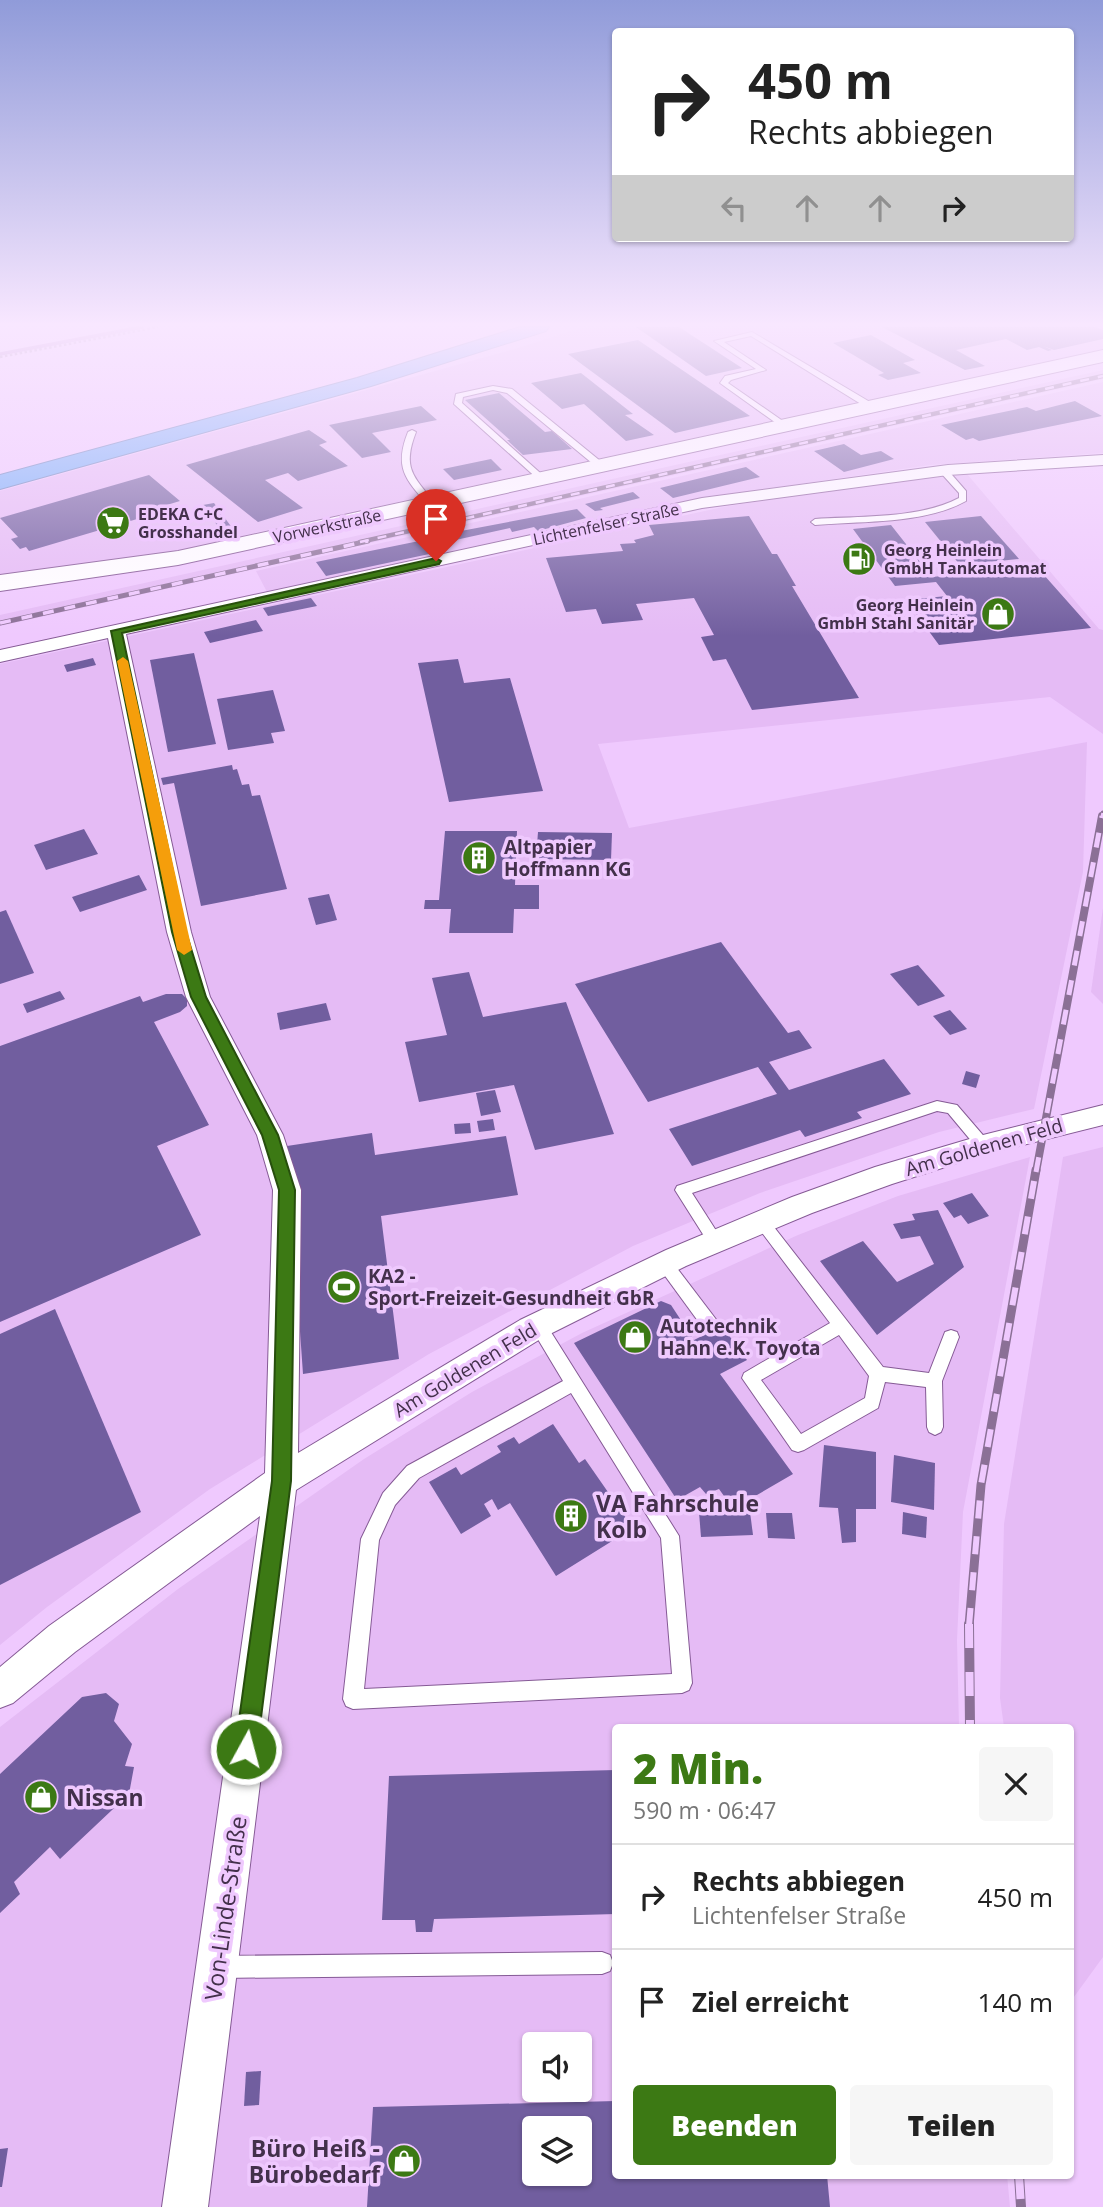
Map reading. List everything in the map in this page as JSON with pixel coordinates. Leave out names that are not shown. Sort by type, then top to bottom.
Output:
[{"type":"highway","points":[[0,471],[151,430]]},
{"type":"highway","points":[[0,482],[189,430]]},
{"type":"street","name":"Vorwerkstraße","points":[[0,583],[178,558],[768,430]]},
{"type":"street","name":"Lichtenfelser Straße","points":[[0,656],[702,503],[943,470],[1103,460]]},
{"type":"street","name":"Von-Linde-Straße","points":[[116,631],[179,932],[198,997],[270,1135],[287,1190],[282,1481],[186,2207]]},
{"type":"street","name":"Am Goldenen Feld","points":[[0,1690],[62,1639],[282,1481],[538,1326],[666,1264],[762,1222],[885,1175],[983,1145],[1103,1115]]},
{"type":"lane","points":[[487,430],[543,479]]},
{"type":"lane","points":[[557,430],[601,466]]},
{"type":"lane","points":[[412,432],[405,446],[402,464],[412,483],[431,503]]},
{"type":"lane","points":[[815,522],[930,511],[957,504],[963,499],[963,493],[943,470]]},
{"type":"lane","points":[[716,1243],[682,1190],[937,1106],[952,1110],[983,1145]]},
{"type":"lane","points":[[762,1222],[878,1374],[934,1381]]},
{"type":"lane","points":[[666,1264],[712,1327]]},
{"type":"lane","points":[[841,1325],[750,1378],[798,1444],[872,1403],[878,1374]]},
{"type":"lane","points":[[538,1326],[574,1383],[670,1536],[682,1683],[353,1699],[370,1539],[389,1499],[413,1472],[574,1383]]},
{"type":"lane","points":[[935,1427],[934,1381],[951,1337]]},
{"type":"lane","points":[[217,1967],[602,1963]]},
{"type":"shaded area","points":[[221,430],[732,430],[245,535],[239,540],[136,558],[0,575],[0,491]]},
{"type":"shaded area","points":[[833,430],[875,430],[0,626],[0,615]]},
{"type":"shaded area","points":[[888,430],[1103,430],[1103,453],[930,465],[718,496],[267,592],[256,571]]},
{"type":"shaded area","points":[[967,474],[1099,629],[1103,630],[1103,734],[1050,697],[598,744],[629,828],[1087,742],[1083,872],[1034,1109],[939,1132],[760,1193],[633,1246],[429,1354],[210,1489],[47,1607],[0,1645],[0,664],[723,507],[847,487]]},
{"type":"shaded area","points":[[1103,908],[1103,1004],[1091,992]]},
{"type":"shaded area","points":[[1103,1147],[1103,1957],[1074,1997],[1074,1724],[1004,1724],[1000,1698],[1004,1524],[1063,1157]]},
{"type":"shaded area","points":[[1030,1157],[963,1512],[957,1640],[959,1724],[612,1724],[612,2179],[1007,2179],[1010,2207],[0,2207],[0,1727],[178,1589],[364,1459],[472,1392],[582,1333],[798,1235],[898,1196]]},
{"type":"building","points":[[309,430],[327,442],[319,445],[348,466],[298,481],[288,473],[265,480],[303,508],[258,522],[186,465]]},
{"type":"building","points":[[334,430],[387,430],[372,433],[391,452],[362,458]]},
{"type":"building","points":[[499,430],[552,431],[572,449],[523,455],[507,440],[510,440]]},
{"type":"building","points":[[614,430],[647,430],[654,435],[626,441]]},
{"type":"building","points":[[949,430],[1033,430],[979,441],[973,438],[966,440]]},
{"type":"building","points":[[844,444],[861,455],[881,451],[894,459],[844,472],[814,451]]},
{"type":"building","points":[[491,459],[502,470],[454,480],[443,469]]},
{"type":"building","points":[[746,467],[760,477],[673,498],[660,488]]},
{"type":"building","points":[[149,475],[180,501],[150,510],[154,514],[29,551],[26,547],[20,549],[11,539],[18,537],[0,518]]},
{"type":"building","points":[[633,492],[640,498],[600,508],[603,510],[595,511],[585,504]]},
{"type":"building","points":[[214,503],[238,536],[226,538],[203,505]]},
{"type":"building","points":[[577,509],[586,518],[538,531],[534,527],[512,532],[510,528],[451,541],[445,534]]},
{"type":"building","points":[[749,516],[772,554],[777,554],[796,586],[792,586],[859,698],[752,710],[726,659],[713,661],[701,637],[714,635],[694,598],[636,604],[643,620],[602,624],[596,609],[566,612],[546,558],[623,551],[620,544],[636,543],[634,540],[654,535],[649,525]]},
{"type":"building","points":[[981,516],[1019,559],[960,565],[925,522]]},
{"type":"building","name":"Georg Heinlein GmbH Stahl Sanitär","points":[[891,525],[932,577],[1036,566],[1091,628],[939,645],[906,600],[947,596],[936,582],[895,586],[853,529]]},
{"type":"building","points":[[424,540],[434,553],[326,576],[316,562]]},
{"type":"building","points":[[311,598],[317,606],[268,616],[263,608]]},
{"type":"building","points":[[256,620],[263,631],[210,643],[204,632]]},
{"type":"building","points":[[194,653],[216,744],[168,752],[150,660]]},
{"type":"building","points":[[93,658],[96,665],[67,672],[64,665]]},
{"type":"building","points":[[458,659],[464,683],[510,678],[543,791],[449,802],[418,663]]},
{"type":"building","points":[[273,690],[285,731],[271,733],[274,743],[228,750],[217,699]]},
{"type":"building","points":[[232,765],[233,770],[237,769],[242,785],[249,784],[252,796],[260,795],[287,889],[201,906],[174,783],[163,785],[161,778]]},
{"type":"building","points":[[84,829],[98,854],[46,870],[34,845]]},
{"type":"building","name":"Altpapier Hoffmann KG","points":[[445,831],[517,831],[515,885],[539,885],[539,909],[514,909],[513,933],[449,933],[451,909],[424,909],[425,900],[439,900]]},
{"type":"building","points":[[538,832],[612,833],[611,860],[536,859]]},
{"type":"building","points":[[139,875],[147,890],[80,912],[72,897]]},
{"type":"building","points":[[329,894],[337,920],[316,925],[308,898]]},
{"type":"building","points":[[6,910],[34,973],[0,984],[0,912]]},
{"type":"building","points":[[721,942],[788,1033],[799,1030],[812,1048],[769,1062],[789,1090],[884,1059],[911,1094],[857,1112],[862,1118],[805,1137],[800,1130],[692,1166],[669,1129],[777,1094],[758,1067],[648,1102],[575,984]]},
{"type":"building","points":[[918,965],[945,996],[918,1006],[890,974]]},
{"type":"building","points":[[469,972],[483,1017],[566,1002],[614,1134],[535,1150],[514,1085],[419,1102],[405,1042],[447,1035],[432,978]]},
{"type":"building","points":[[60,991],[65,999],[27,1013],[23,1004]]},
{"type":"building","points":[[166,994],[182,994],[187,999],[187,1006],[180,1012],[154,1022],[209,1125],[157,1146],[201,1235],[0,1322],[0,1046],[140,996],[143,1002]]},
{"type":"building","points":[[326,1003],[331,1020],[280,1030],[277,1013]]},
{"type":"building","points":[[950,1010],[967,1029],[950,1035],[933,1016]]},
{"type":"building","points":[[966,1071],[980,1075],[976,1088],[962,1084]]},
{"type":"building","points":[[495,1090],[501,1112],[481,1116],[476,1093]]},
{"type":"building","points":[[493,1119],[495,1130],[479,1132],[477,1121]]},
{"type":"building","points":[[470,1123],[471,1133],[455,1134],[454,1124]]},
{"type":"building","name":"KA2 - Sport-Freizeit-Gesundheit GbR","points":[[372,1133],[375,1155],[506,1136],[518,1195],[381,1216],[399,1359],[303,1374],[287,1146]]},
{"type":"building","points":[[972,1193],[989,1216],[968,1224],[961,1215],[954,1218],[943,1203]]},
{"type":"building","points":[[938,1210],[964,1267],[877,1335],[820,1261],[863,1241],[897,1282],[934,1264],[920,1236],[901,1239],[893,1224],[915,1220],[912,1214]]},
{"type":"building","points":[[661,1301],[671,1305],[694,1340],[722,1326],[747,1360],[720,1374],[793,1474],[757,1495],[724,1496],[719,1489],[706,1494],[700,1487],[677,1500],[574,1343]]},
{"type":"building","points":[[55,1309],[141,1512],[0,1585],[0,1334]]},
{"type":"building","points":[[553,1424],[579,1463],[585,1459],[633,1528],[556,1576],[510,1503],[498,1510],[492,1499],[484,1504],[491,1516],[461,1534],[429,1482],[456,1467],[461,1475],[501,1452],[497,1446],[514,1437],[519,1444]]},
{"type":"building","points":[[824,1445],[876,1452],[876,1509],[856,1509],[856,1542],[842,1543],[838,1508],[819,1507]]},
{"type":"building","points":[[894,1455],[935,1463],[934,1510],[891,1502]]},
{"type":"building","points":[[699,1512],[750,1512],[753,1535],[701,1537]]},
{"type":"building","points":[[903,1512],[927,1517],[926,1538],[902,1534]]},
{"type":"building","points":[[766,1513],[792,1513],[795,1539],[768,1538]]},
{"type":"building","points":[[106,1693],[119,1704],[114,1721],[132,1744],[125,1766],[134,1767],[129,1794],[60,1859],[50,1847],[14,1882],[20,1894],[0,1913],[0,1774],[82,1697]]},
{"type":"building","points":[[612,1770],[612,1914],[434,1919],[432,1932],[416,1932],[415,1920],[382,1920],[389,1776]]},
{"type":"building","points":[[261,2071],[259,2105],[244,2106],[246,2072]]},
{"type":"building","points":[[612,2101],[612,2179],[827,2179],[830,2207],[367,2207],[373,2107]]},
{"type":"building","points":[[8,2148],[2,2187],[0,2187],[0,2149]]},
{"type":"railway","points":[[360,542],[861,430]]},
{"type":"railway","points":[[0,623],[368,541]]},
{"type":"railway","points":[[1102,818],[1103,813]]},
{"type":"railway","points":[[1036,1172],[1102,816]]},
{"type":"railway","points":[[969,1626],[981,1485],[1036,1170]]},
{"type":"railway","points":[[969,1626],[970,1724]]},
{"type":"railway","points":[[1019,2179],[1021,2207]]},
{"type":"slow traffic","points":[[123,661],[184,950]]},
{"type":"place","name":"EDEKA C+C Grosshandel","points":[[113,523]]},
{"type":"place","name":"Georg Heinlein GmbH Tankautomat","points":[[859,559]]},
{"type":"place","name":"Georg Heinlein GmbH Stahl Sanitär","points":[[998,614]]},
{"type":"place","name":"Altpapier Hoffmann KG","points":[[479,858]]},
{"type":"place","name":"KA2 - Sport-Freizeit-Gesundheit GbR","points":[[344,1287]]},
{"type":"place","name":"Autotechnik Hahn e.K. Toyota","points":[[635,1337]]},
{"type":"place","name":"VA Fahrschule Kolb","points":[[571,1516]]},
{"type":"place","name":"Nissan","points":[[41,1797]]},
{"type":"place","name":"Büro Heiß - Bürobedarf","points":[[404,2161]]},
{"type":"route","points":[[246,1749],[282,1481],[287,1190],[270,1135],[198,997],[179,932],[116,631],[436,561]]}]
